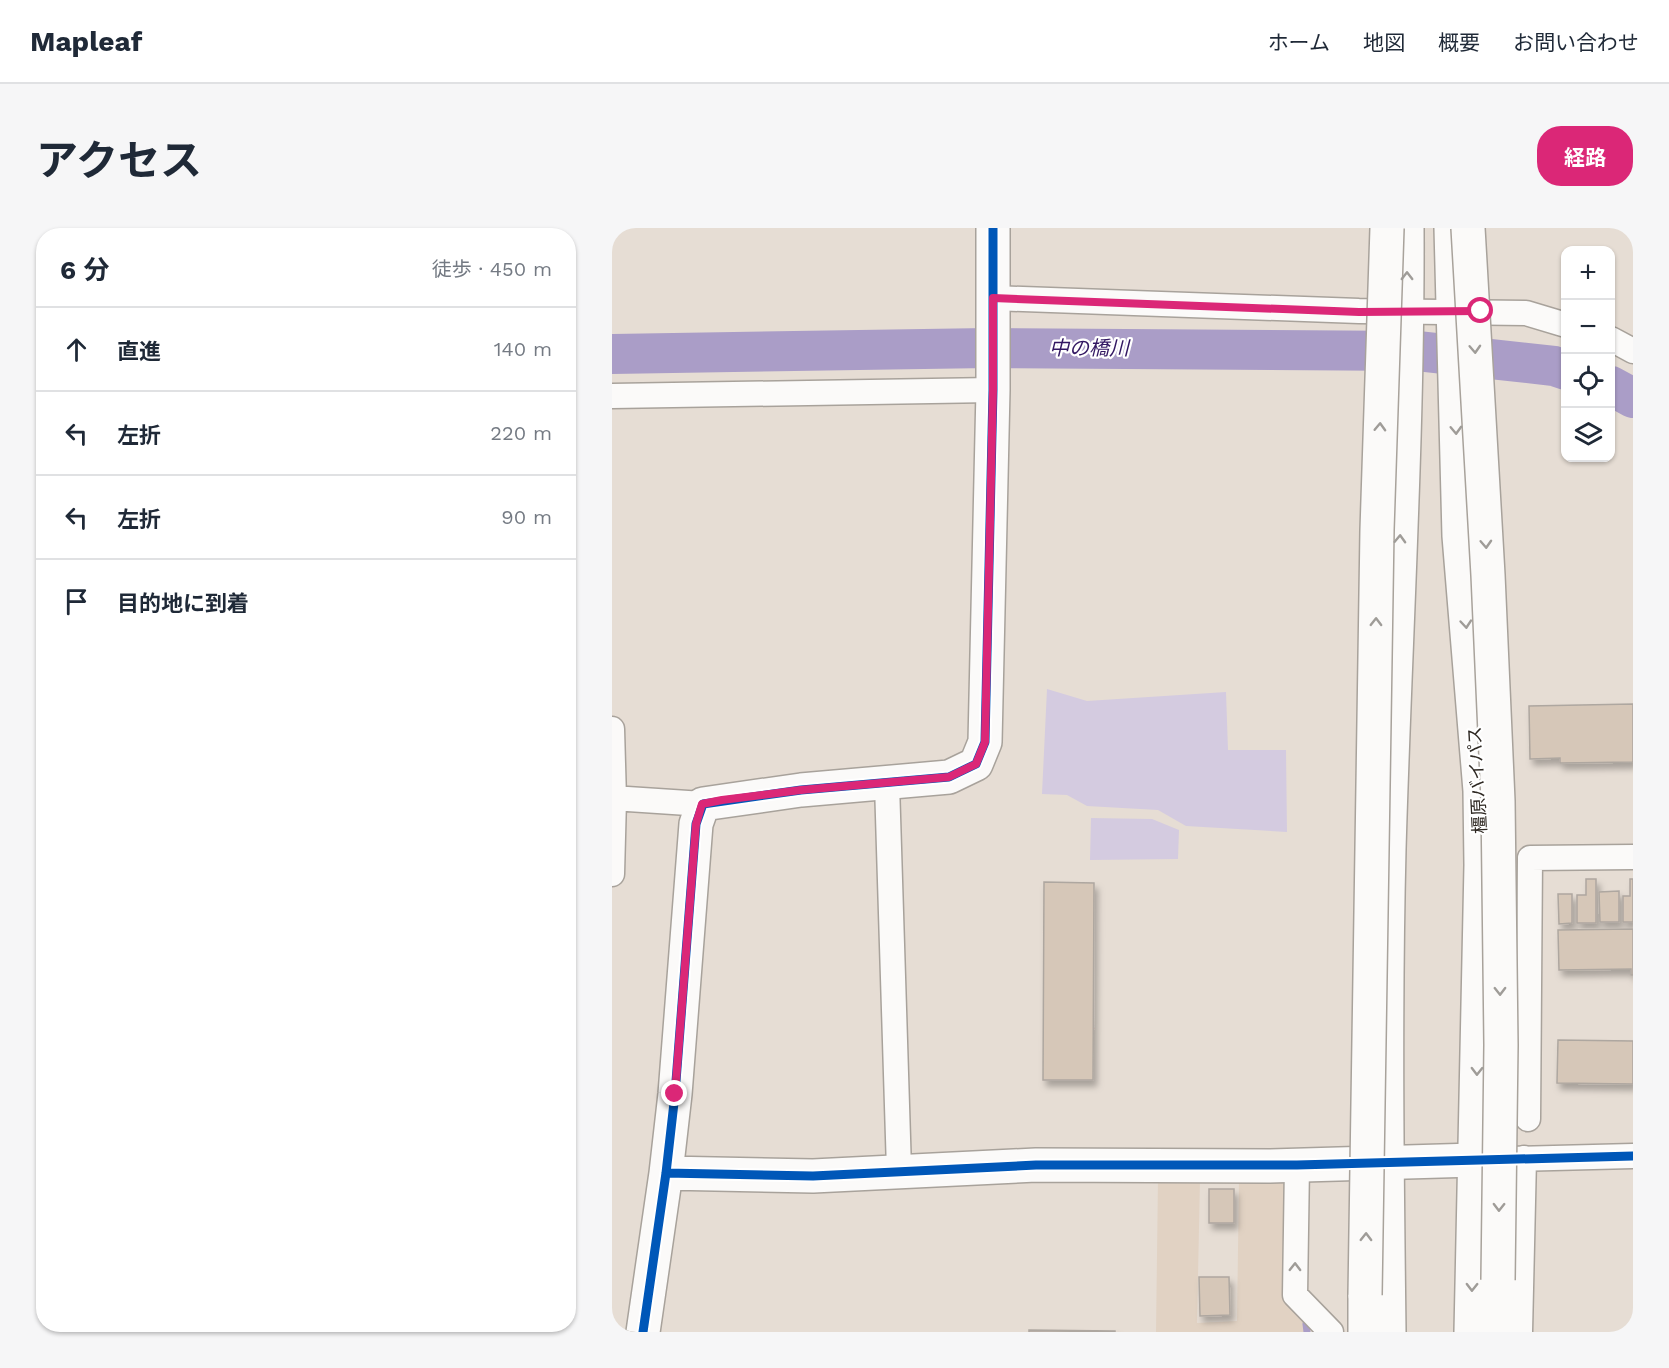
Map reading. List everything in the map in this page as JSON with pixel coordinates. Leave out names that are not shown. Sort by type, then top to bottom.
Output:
[{"type":"main road","points":[[643,1332],[675,1094],[696,824],[702,804],[801,790],[949,777],[976,764],[985,742],[993,377],[993,228]]},
{"type":"main road","points":[[1365,1332],[1377,530],[1387,228]]},
{"type":"main road","points":[[1389,1332],[1387,1164],[1389,853],[1407,319],[1407,228]]},
{"type":"main road","name":"橿原バイパス","points":[[1451,228],[1459,536],[1480,802],[1481,865],[1471,1332]]},
{"type":"main road","points":[[1468,228],[1488,563],[1498,801],[1501,1045],[1496,1332]]},
{"type":"main road","points":[[666,1173],[813,1176],[898,1170],[1036,1165],[1387,1164],[1475,1160]]},
{"type":"street","points":[[993,309],[1407,319],[1526,313],[1561,324]]},
{"type":"street","points":[[1615,341],[1633,351]]},
{"type":"street","points":[[612,411],[612,396],[993,377]]},
{"type":"street","points":[[612,729],[612,874]]},
{"type":"street","points":[[887,784],[898,1170]]},
{"type":"street","points":[[613,799],[702,804]]},
{"type":"street","points":[[1528,1119],[1530,858],[1633,857]]},
{"type":"street","points":[[1475,1160],[1633,1156]]},
{"type":"street","points":[[1520,1332],[1524,1158]]},
{"type":"street","points":[[1297,1165],[1295,1295],[1331,1332]]},
{"type":"shaded area","points":[[1047,689],[1087,701],[1226,692],[1228,750],[1286,750],[1287,832],[1186,826],[1158,810],[1087,806],[1067,795],[1042,794]]},
{"type":"shaded area","points":[[1091,818],[1152,819],[1179,830],[1178,859],[1090,860]]},
{"type":"shaded area","points":[[1158,1179],[1200,1179],[1197,1323],[1237,1321],[1239,1179],[1289,1179],[1304,1332],[1156,1332]]},
{"type":"building","points":[[1633,704],[1633,762],[1560,763],[1560,758],[1530,759],[1529,706]]},
{"type":"building","points":[[1586,879],[1596,879],[1596,923],[1577,923],[1577,895],[1586,895]]},
{"type":"building","points":[[1630,879],[1633,879],[1633,922],[1623,922],[1623,896],[1630,896]]},
{"type":"building","points":[[1044,882],[1094,883],[1093,1080],[1043,1080]]},
{"type":"building","points":[[1619,891],[1619,922],[1600,922],[1599,892]]},
{"type":"building","points":[[1558,894],[1572,894],[1572,923],[1559,924]]},
{"type":"building","points":[[1633,929],[1633,975],[1631,975],[1631,969],[1559,970],[1558,930]]},
{"type":"building","points":[[1558,1040],[1633,1041],[1633,1084],[1557,1083]]},
{"type":"building","points":[[1209,1189],[1234,1189],[1234,1223],[1209,1223]]},
{"type":"building","points":[[1199,1277],[1229,1277],[1230,1315],[1200,1316]]},
{"type":"building","points":[[1029,1330],[1115,1331],[1115,1332],[1029,1332]]},
{"type":"waterway","name":"中の橋川","points":[[612,354],[988,348],[1417,351],[1561,368]]},
{"type":"waterway","name":"中の橋川","points":[[1615,388],[1633,398]]},
{"type":"waterway","points":[[1306,1324],[1307,1332]]},
{"type":"cycle path","points":[[643,1332],[675,1094],[696,824],[703,804],[801,790],[949,777],[976,764],[985,742],[993,390],[993,228]]},
{"type":"cycle path","points":[[666,1173],[813,1176],[1036,1165],[1297,1165],[1633,1156]]},
{"type":"route","points":[[675,1094],[696,824],[702,804],[801,790],[949,777],[976,764],[985,742],[993,298],[1359,312],[1481,311]]}]
